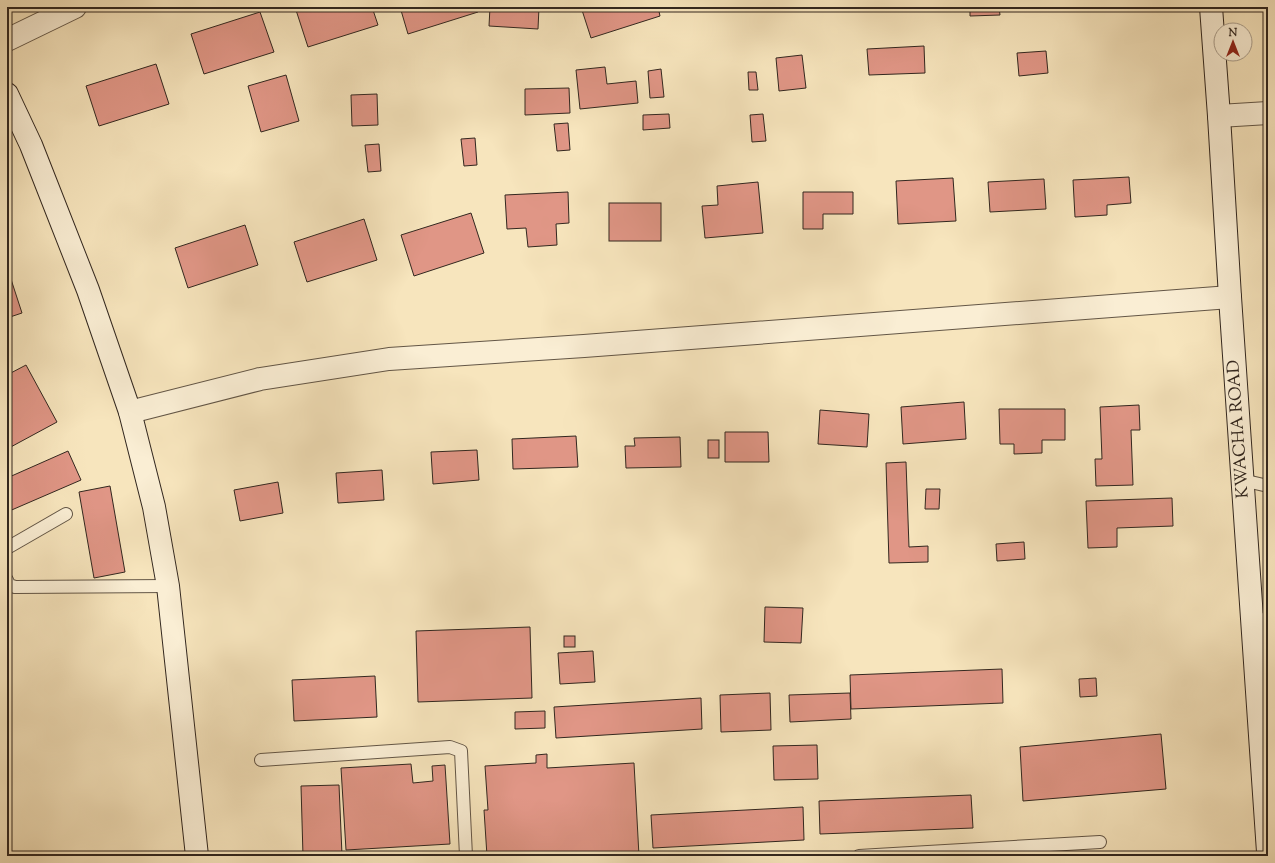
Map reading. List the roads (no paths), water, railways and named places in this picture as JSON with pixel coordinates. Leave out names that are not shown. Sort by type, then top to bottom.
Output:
[{"type":"street","points":[[7,40],[75,7]]},
{"type":"street","name":"KWACHA ROAD","points":[[1211,7],[1242,480],[1260,620],[1268,852]]},
{"type":"street","points":[[7,94],[31,145],[88,290],[130,412],[154,507],[168,586],[197,856]]},
{"type":"street","points":[[1219,116],[1268,113]]},
{"type":"street","points":[[130,412],[260,379],[389,358],[576,346],[1230,297]]},
{"type":"lane","points":[[1242,480],[1268,486]]},
{"type":"lane","points":[[7,548],[66,514]]},
{"type":"lane","points":[[7,580],[9,585],[15,587],[168,586]]},
{"type":"lane","points":[[261,760],[450,747],[461,751],[466,856]]},
{"type":"lane","points":[[858,856],[937,854],[1100,842]]}]
